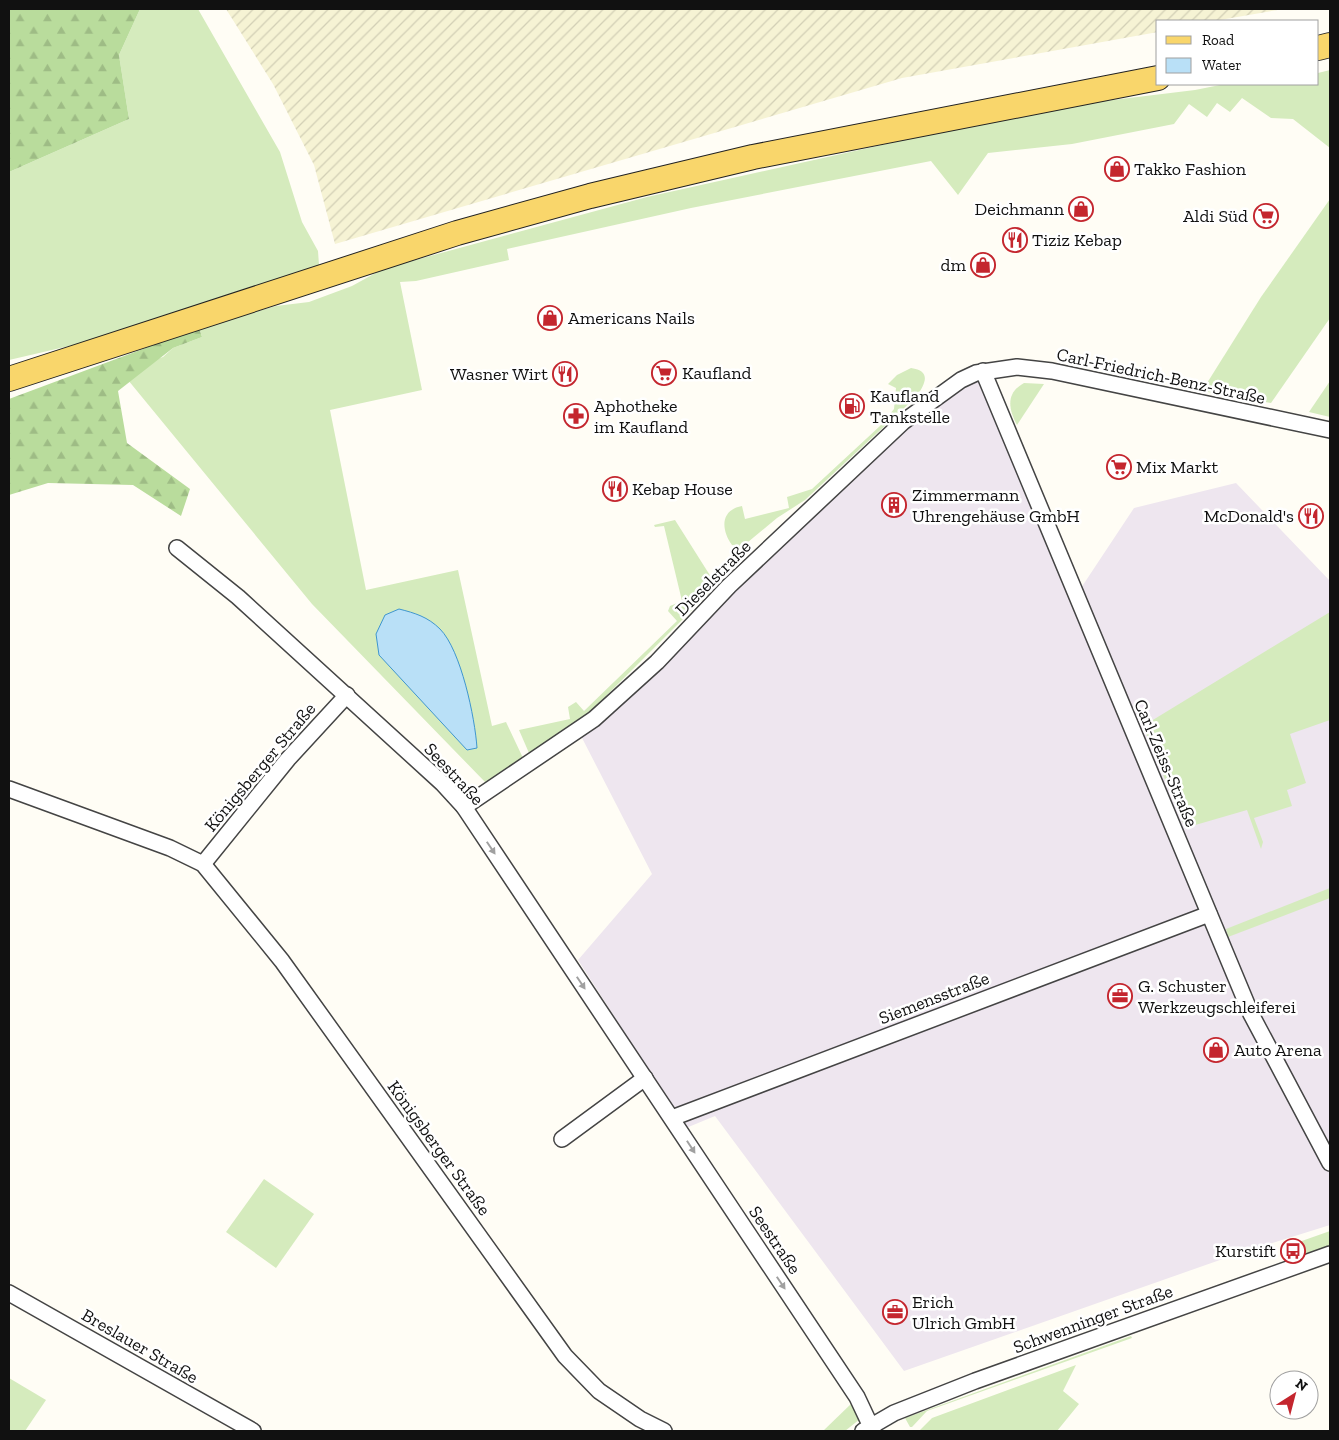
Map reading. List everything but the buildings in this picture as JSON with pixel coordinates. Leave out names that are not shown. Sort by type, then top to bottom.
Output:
[{"type":"main road","points":[[9,380],[447,236],[590,196],[753,157],[1156,78]]},
{"type":"street","name":"Carl-Friedrich-Benz-Straße","points":[[983,371],[1017,367],[1052,371],[1330,430]]},
{"type":"street","name":"Dieselstraße","points":[[464,807],[585,727],[657,662],[739,577],[903,422],[961,380],[983,371]]},
{"type":"street","name":"Carl-Zeiss-Straße","points":[[983,371],[1251,1014],[1330,1163]]},
{"type":"street","name":"Seestraße","points":[[177,548],[238,597],[347,695],[442,783],[464,807],[857,1397],[869,1430]]},
{"type":"street","name":"Königsberger Straße","points":[[203,864],[288,759],[347,695]]},
{"type":"street","name":"Königsberger Straße","points":[[9,789],[170,848],[203,864],[282,961],[565,1356],[599,1391],[640,1419],[664,1431]]},
{"type":"street","name":"Siemensstraße","points":[[672,1118],[1209,914]]},
{"type":"street","points":[[562,1139],[645,1078]]},
{"type":"street","name":"Schwenninger Straße","points":[[869,1430],[894,1413],[975,1381],[1330,1254]]},
{"type":"street","name":"Breslauer Straße","points":[[9,1293],[254,1431]]},
{"type":"shaded area","points":[[226,9],[1283,9],[1220,20],[1156,20],[1156,32],[902,78],[335,244],[314,165],[273,84]]},
{"type":"shaded area","points":[[986,375],[1081,588],[1134,508],[1236,483],[1330,581],[1330,1225],[1237,1254],[904,1371],[715,1116],[686,1128],[578,960],[652,874],[580,734],[929,401]]},
{"type":"green space","points":[[9,9],[140,9],[119,55],[129,119],[9,172]]},
{"type":"green space","points":[[140,9],[198,9],[280,152],[302,222],[318,251],[319,265],[82,343],[9,360],[9,172],[129,119],[119,55]]},
{"type":"green space","points":[[1330,70],[1330,148],[1293,119],[1271,118],[1242,98],[1230,112],[1217,103],[1207,117],[1189,104],[1174,124],[1072,144],[988,153],[958,195],[931,161],[691,208],[507,249],[509,260],[416,281],[400,282],[422,390],[330,410],[366,590],[458,570],[492,726],[506,722],[523,758],[486,783],[312,604],[128,380],[126,369],[163,357],[173,348],[202,337],[199,328],[276,306],[309,302],[352,286],[381,270],[647,197],[936,133],[1088,103],[1195,90],[1220,85],[1319,85],[1319,73]]},
{"type":"green space","points":[[1330,199],[1330,318],[1271,403],[1202,391],[1261,297]]},
{"type":"green space","points":[[199,328],[202,337],[173,348],[118,391],[127,443],[190,489],[181,516],[133,485],[48,483],[9,495],[9,399]]},
{"type":"green space","points":[[911,368],[922,372],[925,379],[917,396],[805,500],[777,518],[742,547],[732,545],[728,539],[725,527],[726,516],[730,512],[742,506],[745,519],[789,508],[787,497],[812,489],[880,426],[894,409],[896,388],[888,384],[897,375]]},
{"type":"green space","points":[[1330,381],[1330,417],[1309,412]]},
{"type":"green space","points":[[1024,383],[1044,384],[1017,425],[1010,401],[1014,391]]},
{"type":"green space","points":[[675,520],[713,581],[710,592],[588,714],[529,753],[519,730],[570,719],[568,707],[576,702],[584,711],[677,621],[668,611],[670,606],[682,601],[664,526],[655,527],[654,525]]},
{"type":"green space","points":[[1330,612],[1330,720],[1290,734],[1306,783],[1287,790],[1292,806],[1254,818],[1263,842],[1261,849],[1247,810],[1185,828],[1143,726]]},
{"type":"green space","points":[[1330,888],[1330,898],[1228,937],[1226,929]]},
{"type":"green space","points":[[264,1179],[314,1214],[276,1268],[226,1232]]},
{"type":"green space","points":[[1330,1231],[1330,1245],[1304,1255],[1299,1242]]},
{"type":"green space","points":[[1131,1336],[1132,1338],[927,1411],[912,1427],[910,1427],[905,1418]]},
{"type":"green space","points":[[1076,1365],[1063,1391],[1079,1404],[1057,1431],[919,1431],[932,1418]]},
{"type":"green space","points":[[9,1378],[46,1400],[25,1431],[9,1431]]},
{"type":"green space","points":[[852,1403],[860,1419],[845,1431],[823,1431]]},
{"type":"water","points":[[399,609],[431,621],[448,639],[466,685],[477,748],[467,750],[379,655],[376,634],[385,615]]},
{"type":"place","name":"Takko Fashion","points":[[1117,169]]},
{"type":"place","name":"Deichmann","points":[[1081,209]]},
{"type":"place","name":"Aldi Süd","points":[[1266,216]]},
{"type":"place","name":"Tiziz Kebap","points":[[1015,240]]},
{"type":"place","name":"dm","points":[[983,265]]},
{"type":"place","name":"Americans Nails","points":[[550,318]]},
{"type":"place","name":"Kaufland","points":[[664,373]]},
{"type":"place","name":"Wasner Wirt","points":[[565,374]]},
{"type":"place","name":"Kaufland Tankstelle","points":[[852,406]]},
{"type":"place","name":"Aphotheke im Kaufland","points":[[576,416]]},
{"type":"place","name":"Mix Markt","points":[[1119,467]]},
{"type":"place","name":"Kebap House","points":[[615,489]]},
{"type":"place","name":"Zimmermann Uhrengehäuse GmbH","points":[[894,505]]},
{"type":"place","name":"McDonald's","points":[[1311,516]]},
{"type":"place","name":"G. Schuster Werkzeugschleiferei","points":[[1120,996]]},
{"type":"place","name":"Auto Arena","points":[[1216,1050]]},
{"type":"place","name":"Kurstift","points":[[1293,1251]]},
{"type":"place","name":"Erich Ulrich GmbH","points":[[895,1312]]}]
